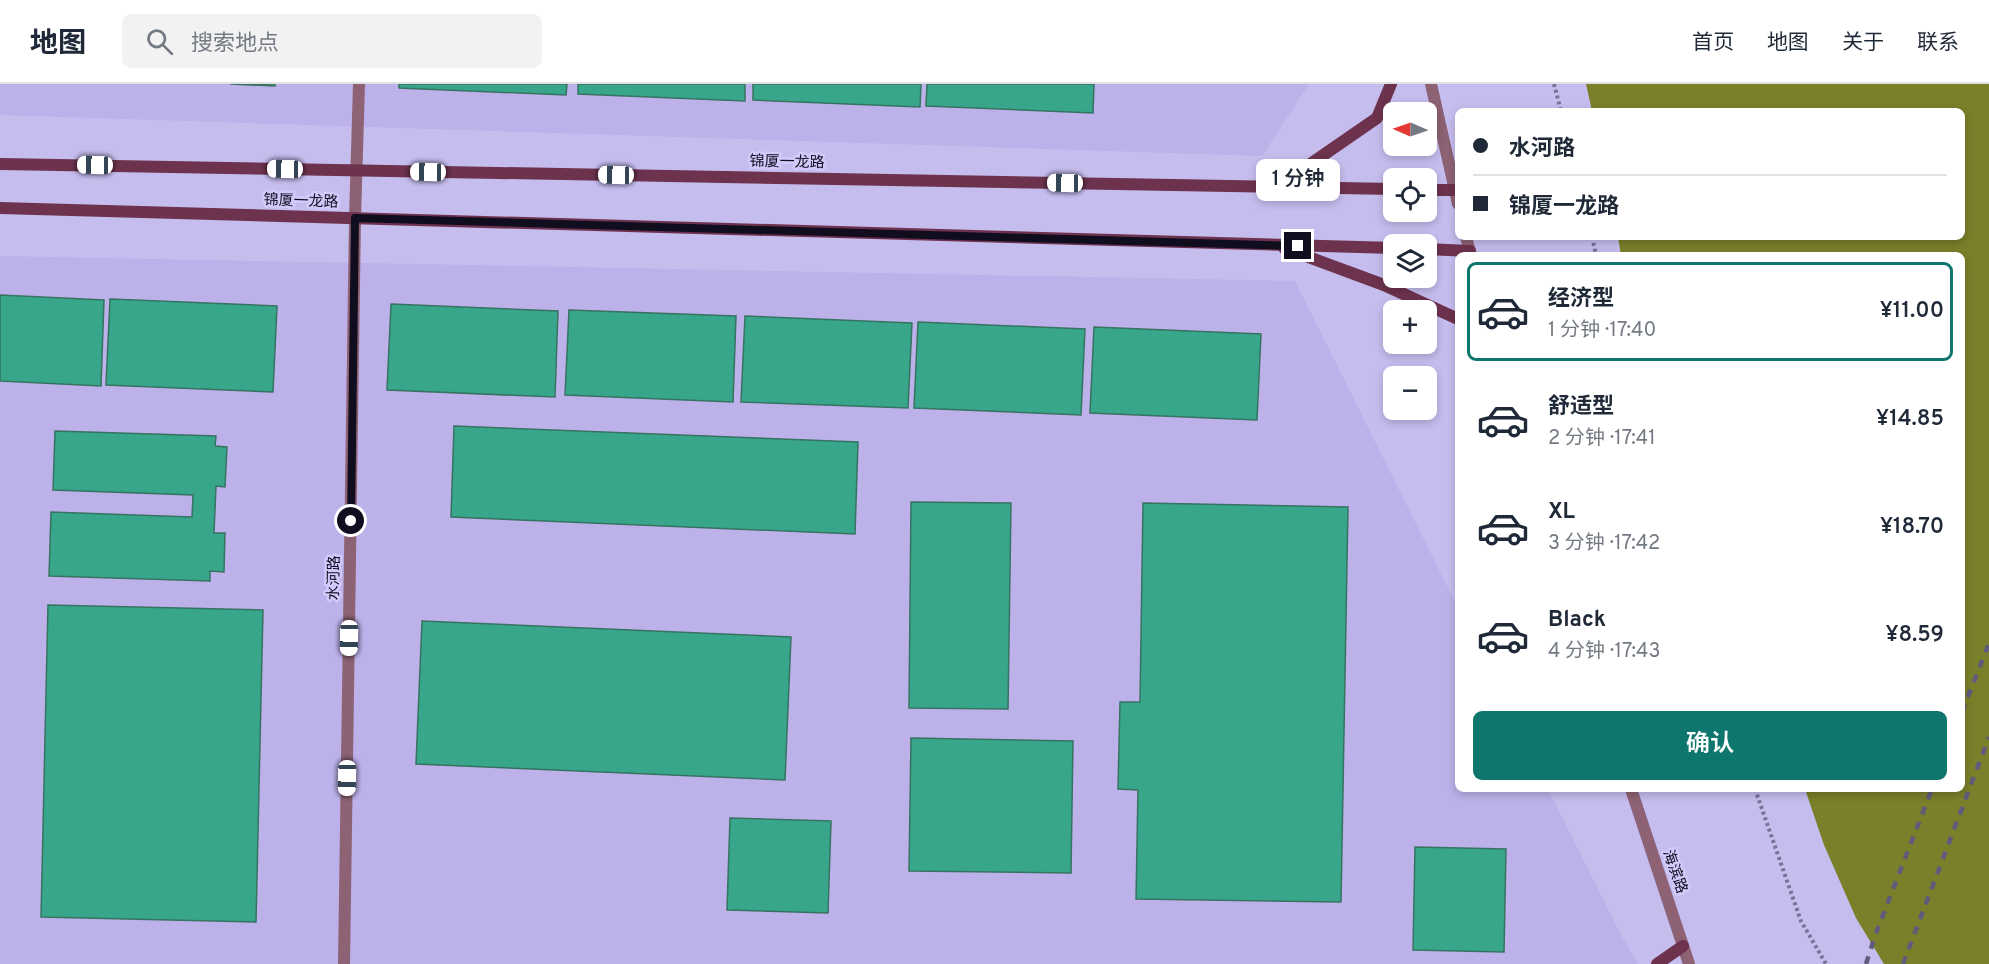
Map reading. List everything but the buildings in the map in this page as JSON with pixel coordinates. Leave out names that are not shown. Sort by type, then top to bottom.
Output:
[{"type":"street","name":"水河路","points":[[344,964],[359,84]]},
{"type":"street","points":[[1277,187],[1377,118],[1391,84]]},
{"type":"street","points":[[1431,84],[1455,194]]},
{"type":"street","name":"锦厦一龙路","points":[[0,164],[1383,189]]},
{"type":"street","points":[[1437,190],[1454,190]]},
{"type":"street","name":"锦厦一龙路","points":[[0,208],[1383,248]]},
{"type":"street","points":[[1274,245],[1384,285],[1455,318]]},
{"type":"street","points":[[1437,250],[1460,252]]},
{"type":"street","name":"海滨路","points":[[1632,792],[1689,964]]},
{"type":"street","points":[[1657,964],[1683,946]]},
{"type":"path","points":[[1554,84],[1560,108]]},
{"type":"path","points":[[1756,792],[1801,921],[1826,964]]},
{"type":"shaded area","points":[[0,84],[1309,84],[1262,156],[0,115]]},
{"type":"shaded area","points":[[1586,84],[1989,84],[1989,964],[1884,964],[1856,918],[1824,845],[1806,792],[1965,792],[1965,252],[1620,252],[1618,240],[1965,240],[1965,108],[1591,108]]},
{"type":"shaded area","points":[[0,256],[1295,281],[1455,602],[1455,792],[1550,792],[1620,933],[1638,964],[0,964]]},
{"type":"railway","points":[[1965,704],[1989,643]]},
{"type":"railway","points":[[1903,964],[1989,737]]},
{"type":"railway","points":[[1866,964],[1931,792]]},
{"type":"route","points":[[351,521],[355,218],[1298,246]]}]
